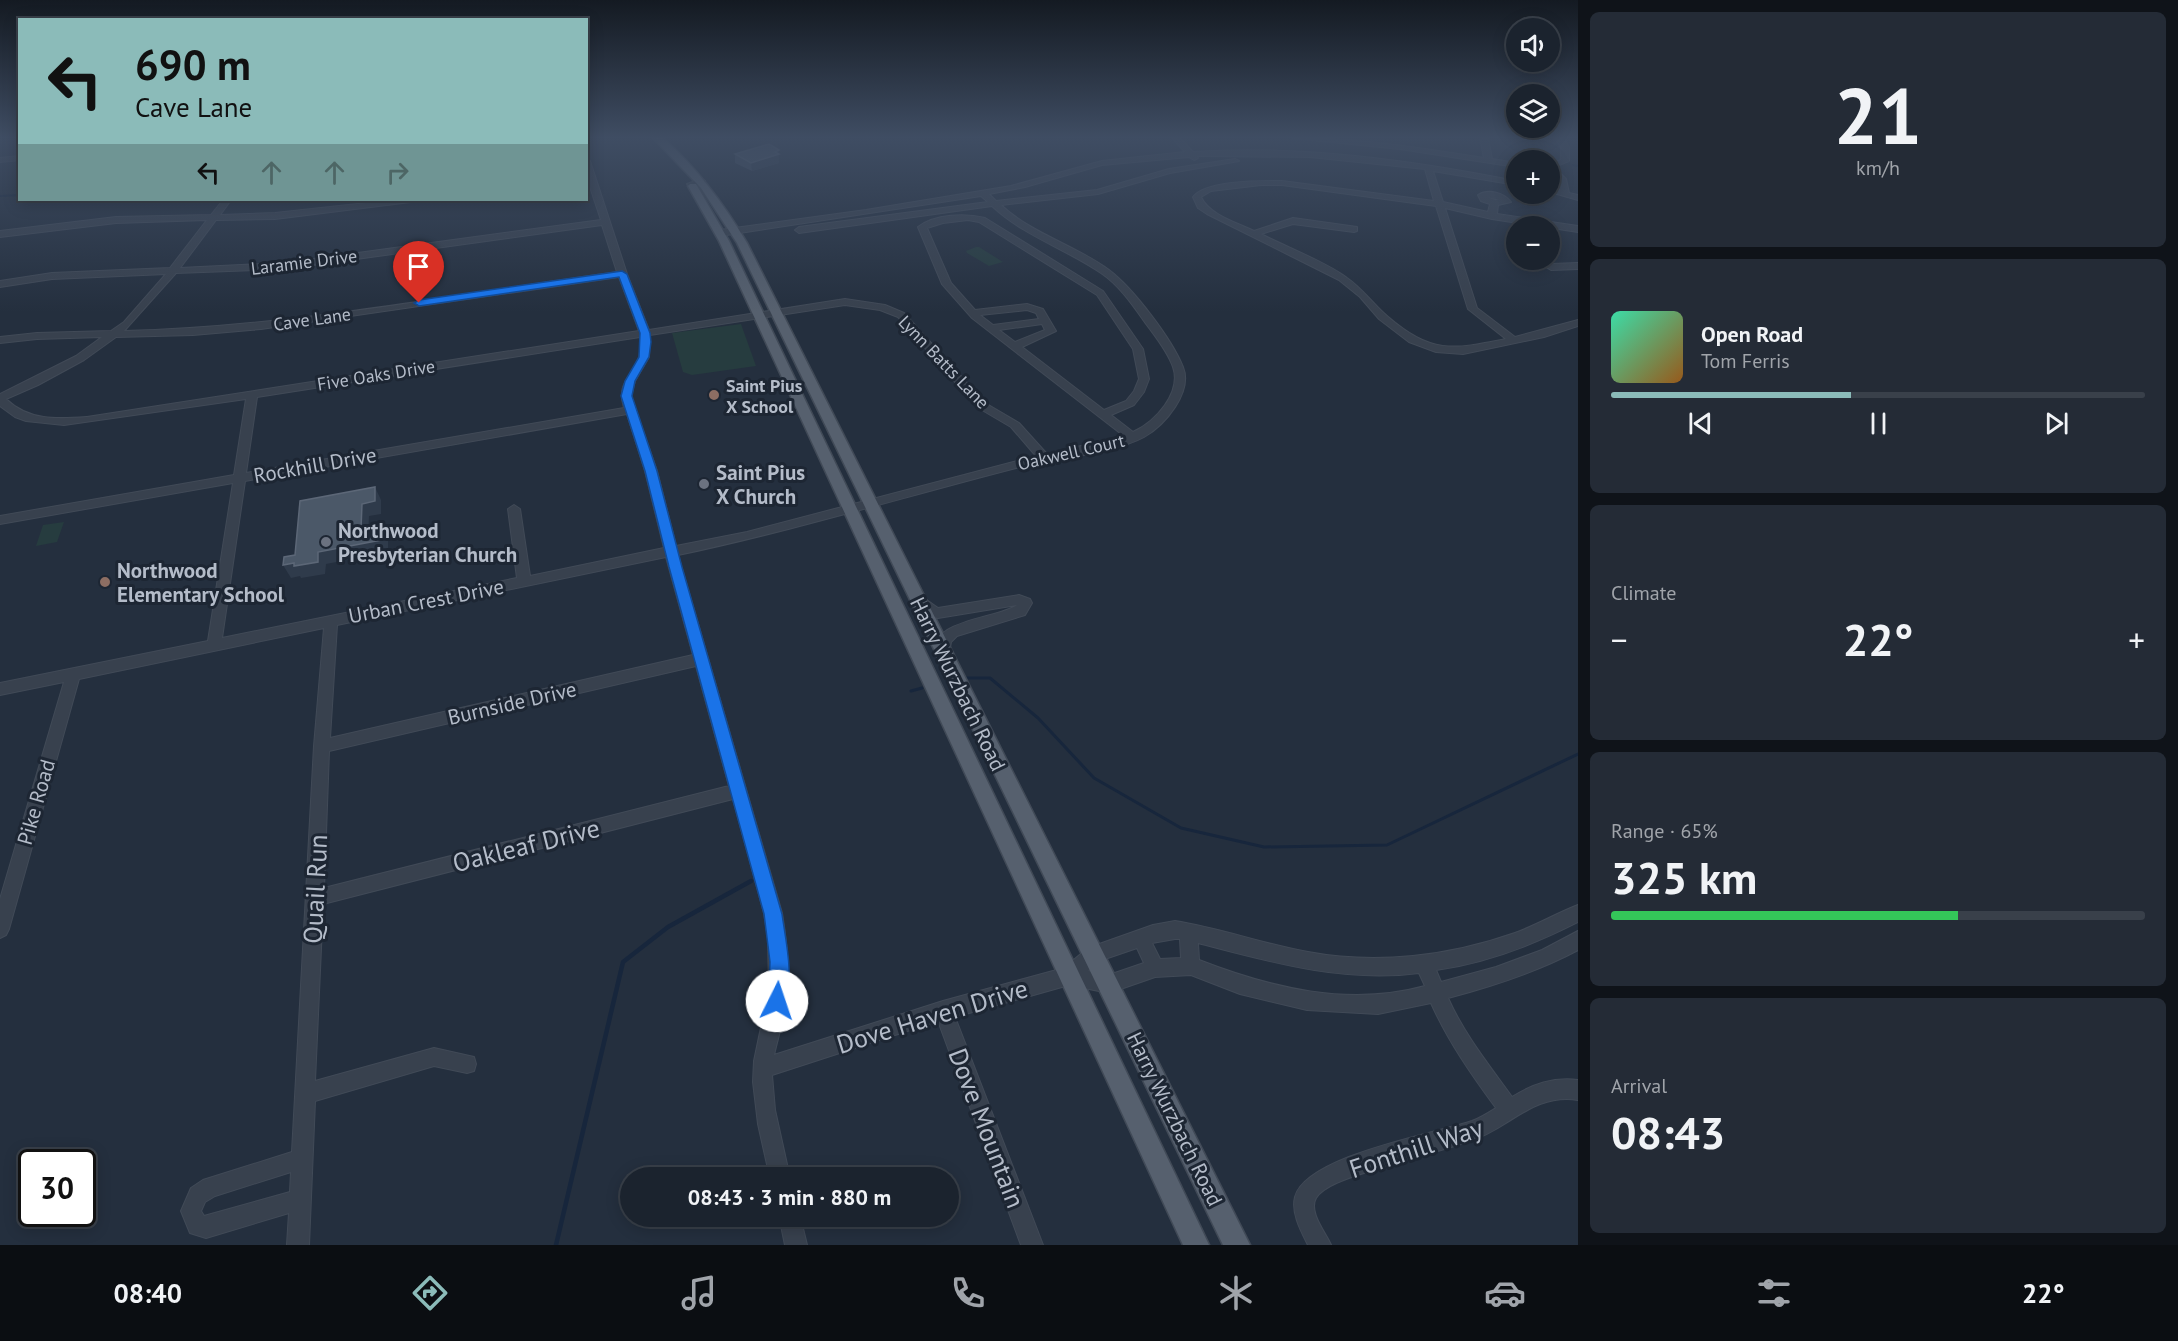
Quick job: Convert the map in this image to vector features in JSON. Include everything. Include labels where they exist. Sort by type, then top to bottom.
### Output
[{"type":"main road","name":"Harry Wurzbach Road","points":[[704,196],[757,314],[1196,1245]]},
{"type":"main road","name":"Harry Wurzbach Road","points":[[707,196],[737,235],[1237,1245]]},
{"type":"street","points":[[597,196],[622,274],[645,333],[644,357],[627,388],[627,396],[651,471],[671,551],[773,914],[777,937],[779,988],[763,1068],[763,1106],[777,1167]]},
{"type":"street","points":[[737,235],[960,196]]},
{"type":"street","name":"Oakwell Court","points":[[850,509],[1132,437],[1154,424],[1171,407],[1177,395],[1179,369],[1165,343],[1130,295],[1104,270],[1012,220],[987,196]]},
{"type":"street","points":[[722,237],[1059,196]]},
{"type":"street","points":[[1198,196],[1201,206],[1350,284],[1382,316],[1413,340],[1424,345],[1453,351],[1552,332],[1578,323]]},
{"type":"street","points":[[1401,196],[1492,216],[1578,229]]},
{"type":"street","points":[[1437,196],[1473,309],[1513,340]]},
{"type":"street","points":[[0,399],[59,370],[114,334],[143,308],[226,201]]},
{"type":"street","points":[[0,234],[81,223],[276,216],[403,201]]},
{"type":"street","points":[[1492,216],[1494,203]]},
{"type":"street","points":[[1104,270],[1063,282],[1054,271],[1053,264],[982,220],[971,218],[929,223],[922,227],[947,284],[973,313],[1132,437]]},
{"type":"street","points":[[1254,234],[1293,221],[1354,230]]},
{"type":"street","name":"Laramie Drive","points":[[0,284],[52,276],[221,271],[284,266],[606,222]]},
{"type":"street","points":[[1560,267],[1578,266]]},
{"type":"street","name":"Cave Lane","points":[[0,340],[193,332],[261,326],[622,274]]},
{"type":"street","points":[[1078,279],[1100,293],[1138,349],[1144,379],[1139,392],[1130,404],[1103,415]]},
{"type":"street","name":"Lynn Batts Lane","points":[[757,314],[844,302],[873,305],[895,312],[913,326],[981,405],[1015,425],[1044,458]]},
{"type":"street","points":[[973,313],[1027,308],[1040,311],[1051,331],[1015,346]]},
{"type":"street","name":"Five Oaks Drive","points":[[0,399],[8,409],[20,416],[55,422],[87,420],[757,314]]},
{"type":"street","points":[[991,328],[1046,321]]},
{"type":"street","points":[[214,645],[252,394]]},
{"type":"street","name":"Rockhill Drive","points":[[0,520],[631,410]]},
{"type":"street","points":[[514,509],[524,581]]},
{"type":"street","name":"Urban Crest Drive","points":[[0,688],[747,536],[850,509]]},
{"type":"street","points":[[916,598],[930,610],[938,613],[1019,600],[1025,603],[1020,611],[952,632],[944,640],[944,655]]},
{"type":"street","points":[[978,607],[986,621]]},
{"type":"street","name":"Quail Run","points":[[298,1245],[322,746],[331,620]]},
{"type":"street","name":"Burnside Drive","points":[[322,746],[702,659]]},
{"type":"street","name":"Pike Road","points":[[0,929],[73,674]]},
{"type":"street","name":"Oakleaf Drive","points":[[315,898],[738,791]]},
{"type":"street","points":[[1094,954],[1141,938],[1175,930],[1312,962],[1381,968],[1424,964],[1505,946],[1578,913]]},
{"type":"street","points":[[1188,932],[1191,966]]},
{"type":"street","points":[[1141,938],[1155,968]]},
{"type":"street","points":[[1069,976],[1109,984],[1155,968],[1191,966],[1240,985],[1307,1001],[1378,1005],[1496,976],[1547,957],[1578,940]]},
{"type":"street","name":"Dove Haven Drive","points":[[763,1068],[943,1010],[1069,976],[1094,954]]},
{"type":"street","points":[[1424,964],[1449,1022],[1468,1053],[1510,1111]]},
{"type":"street","name":"Dove Mountain","points":[[943,1010],[1032,1245]]},
{"type":"street","points":[[306,1094],[434,1057],[467,1064]]},
{"type":"street","name":"Fonthill Way","points":[[1320,1245],[1304,1209],[1309,1189],[1319,1181],[1389,1154],[1473,1131],[1498,1120],[1533,1095],[1569,1087],[1578,1090]]},
{"type":"street","points":[[301,1198],[206,1227],[197,1226],[190,1211],[198,1196],[210,1187],[303,1159]]},
{"type":"street","points":[[792,1227],[796,1245]]},
{"type":"green space","points":[[976,247],[1003,262],[989,266],[967,253],[966,251]]},
{"type":"green space","points":[[741,324],[756,366],[692,375],[683,372],[672,333]]},
{"type":"green space","points":[[64,522],[57,542],[36,546],[43,525]]},
{"type":"building","points":[[375,487],[375,501],[362,504],[361,529],[382,525],[381,540],[318,552],[318,562],[294,566],[294,563],[283,565],[284,557],[295,555],[300,501]]},
{"type":"waterway","points":[[964,678],[990,678],[1038,718],[1094,778],[1181,828],[1264,847],[1387,845],[1578,754]]},
{"type":"waterway","points":[[911,691],[922,688]]},
{"type":"waterway","points":[[556,1245],[623,962],[668,927],[751,881]]},
{"type":"place","name":"Saint Pius X School","points":[[714,395]]},
{"type":"place","name":"Saint Pius X Church","points":[[704,484]]},
{"type":"place","name":"Northwood Presbyterian Church","points":[[326,542]]},
{"type":"place","name":"Northwood Elementary School","points":[[105,582]]},
{"type":"route","points":[[419,303],[622,274],[645,333],[646,342],[644,357],[630,381],[627,396],[651,471],[675,567],[773,914],[779,962],[777,1001]]}]
